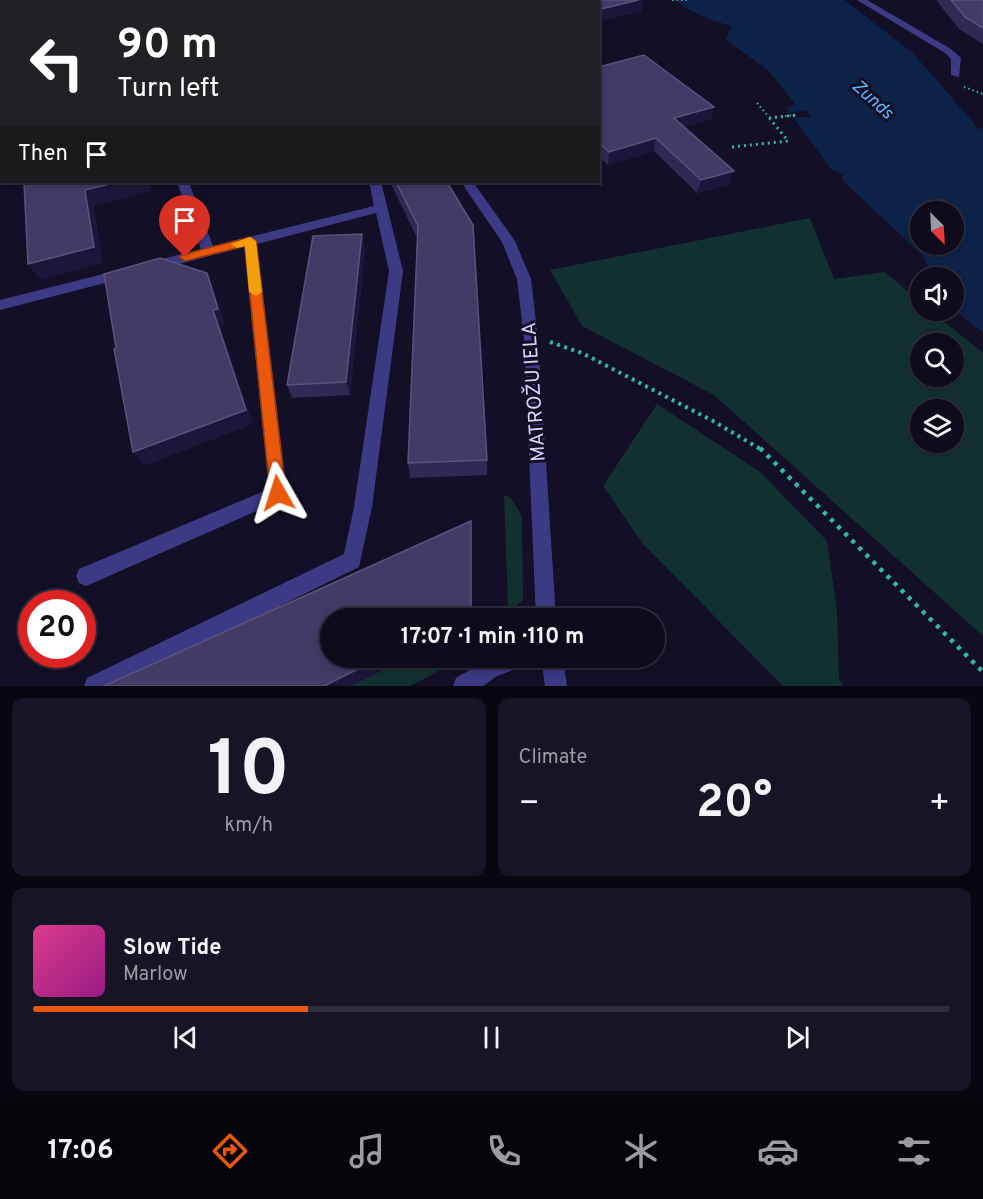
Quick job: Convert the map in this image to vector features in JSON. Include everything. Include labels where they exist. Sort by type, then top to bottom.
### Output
[{"type":"street","points":[[861,0],[948,51],[956,58],[956,75]]},
{"type":"street","points":[[183,183],[208,252]]},
{"type":"street","points":[[95,686],[352,560],[363,507],[396,271],[375,183]]},
{"type":"street","name":"MATROŽU IELA","points":[[468,183],[508,241],[524,279],[531,338],[545,608]]},
{"type":"street","points":[[0,305],[381,208]]},
{"type":"street","points":[[86,576],[278,493],[250,241]]},
{"type":"street","points":[[464,686],[491,668]]},
{"type":"street","points":[[554,668],[556,686]]},
{"type":"path","points":[[672,0],[687,0]]},
{"type":"path","points":[[732,147],[788,141],[757,103]]},
{"type":"path","points":[[769,118],[796,115]]},
{"type":"path","points":[[531,338],[582,353],[713,421],[761,449],[983,672]]},
{"type":"green space","points":[[810,218],[834,279],[885,272],[910,293],[910,321],[943,321],[958,333],[910,333],[910,387],[964,387],[964,338],[983,353],[983,636],[714,395],[582,326],[550,270]]},
{"type":"green space","points":[[657,404],[760,472],[827,541],[837,611],[839,680],[843,686],[783,686],[643,544],[603,486]]},
{"type":"green space","points":[[504,495],[511,498],[522,516],[523,600],[514,608],[504,608],[508,606]]},
{"type":"green space","points":[[386,668],[445,668],[410,686],[350,686]]},
{"type":"water","name":"Zunds","points":[[676,0],[844,0],[913,53],[978,128],[983,129],[983,333],[964,318],[964,267],[928,267],[922,255],[964,255],[964,201],[910,201],[910,244],[843,181],[843,175],[830,168],[793,117],[812,117],[806,110],[790,113],[787,109],[795,104],[768,70],[726,40],[731,26],[687,8]]},
{"type":"building","points":[[600,0],[639,0],[601,9]]},
{"type":"building","points":[[951,0],[983,0],[983,28],[965,17]]},
{"type":"building","points":[[644,55],[714,107],[674,118],[734,171],[701,180],[656,138],[609,152],[600,144],[600,66]]},
{"type":"building","points":[[24,183],[114,183],[85,190],[94,247],[28,264]]},
{"type":"building","points":[[396,183],[448,183],[473,225],[487,460],[408,463],[418,226]]},
{"type":"building","points":[[362,234],[346,382],[287,385],[313,236]]},
{"type":"building","points":[[160,258],[207,273],[218,309],[213,310],[246,410],[133,452],[114,349],[116,348],[104,274]]},
{"type":"building","points":[[471,521],[471,608],[320,608],[320,668],[360,668],[324,686],[104,686]]},
{"type":"slow traffic","points":[[237,244],[250,241],[256,292]]},
{"type":"route","points":[[185,257],[250,241],[278,493]]}]
